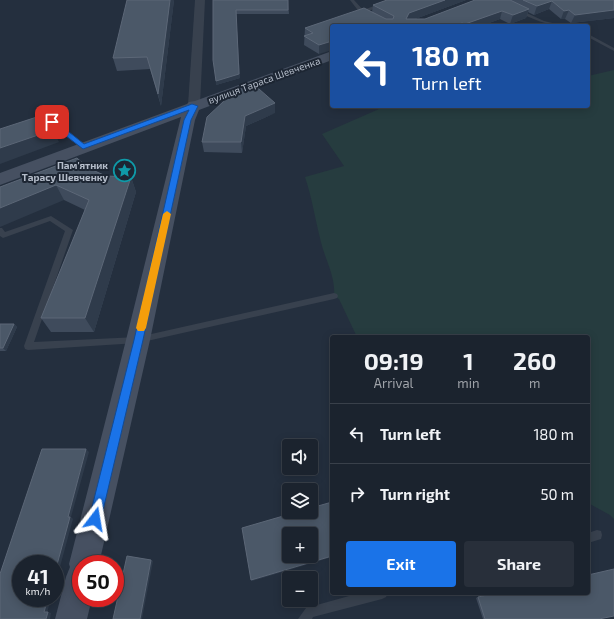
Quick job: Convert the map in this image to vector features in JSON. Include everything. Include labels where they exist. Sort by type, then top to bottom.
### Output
[{"type":"main road","name":"вулиця Тараса Шевченка","points":[[0,179],[330,56]]},
{"type":"main road","points":[[86,555],[138,340],[188,120],[194,106]]},
{"type":"main road","points":[[71,619],[74,607]]},
{"type":"street","points":[[194,106],[200,0]]},
{"type":"lane","points":[[352,0],[362,12],[368,15]]},
{"type":"lane","points":[[362,12],[395,0]]},
{"type":"lane","points":[[515,9],[543,22],[553,24]]},
{"type":"lane","points":[[590,36],[614,50]]},
{"type":"lane","points":[[29,127],[43,122],[52,122],[83,147]]},
{"type":"lane","points":[[1,234],[51,218],[69,230],[28,346],[138,340],[334,296]]},
{"type":"lane","points":[[304,619],[310,612],[374,595]]},
{"type":"green space","points":[[614,70],[614,519],[610,515],[590,504],[590,335],[356,335],[339,299],[334,296],[332,274],[322,245],[312,200],[305,177],[344,166],[322,134],[381,108],[590,108],[590,76]]},
{"type":"building","points":[[127,0],[170,0],[158,94],[147,57],[113,58]]},
{"type":"building","points":[[213,0],[288,0],[288,10],[236,10],[239,74],[216,81],[213,60]]},
{"type":"building","points":[[387,0],[445,0],[409,13],[406,19],[425,19],[475,0],[510,0],[529,9],[513,15],[502,11],[465,24],[330,24],[330,42],[319,45],[304,36],[313,33],[305,28],[364,8],[386,19],[393,19],[394,16],[373,5]]},
{"type":"building","points":[[523,0],[614,0],[614,10],[575,15],[569,10],[564,11],[552,1],[537,6]]},
{"type":"building","points":[[251,82],[275,103],[245,116],[241,142],[202,142],[207,117],[241,85]]},
{"type":"building","points":[[43,115],[53,130],[0,148],[0,129]]},
{"type":"building","points":[[77,158],[88,168],[106,176],[131,177],[85,318],[41,318],[89,200],[56,185],[0,208],[0,187]]},
{"type":"building","points":[[0,324],[14,324],[3,348],[0,348]]},
{"type":"building","points":[[42,449],[86,449],[60,555],[12,555],[12,607],[45,607],[44,612],[48,612],[46,619],[0,619],[0,574]]},
{"type":"building","points":[[330,503],[330,557],[318,560],[318,527],[282,527],[282,563],[308,563],[251,580],[242,528],[282,516],[282,519],[318,519],[318,506]]},
{"type":"building","points":[[127,556],[151,560],[140,619],[113,619],[116,607],[124,607],[124,570]]},
{"type":"building","points":[[614,569],[614,616],[599,619],[485,619],[478,597],[488,595],[590,595],[590,575]]},
{"type":"slow traffic","points":[[141,328],[167,214]]},
{"type":"place","name":"Пам'ятник Тарасу Шевченку","points":[[124,171]]},
{"type":"route","points":[[52,122],[83,147],[194,106],[188,120],[138,340],[95,519]]}]
